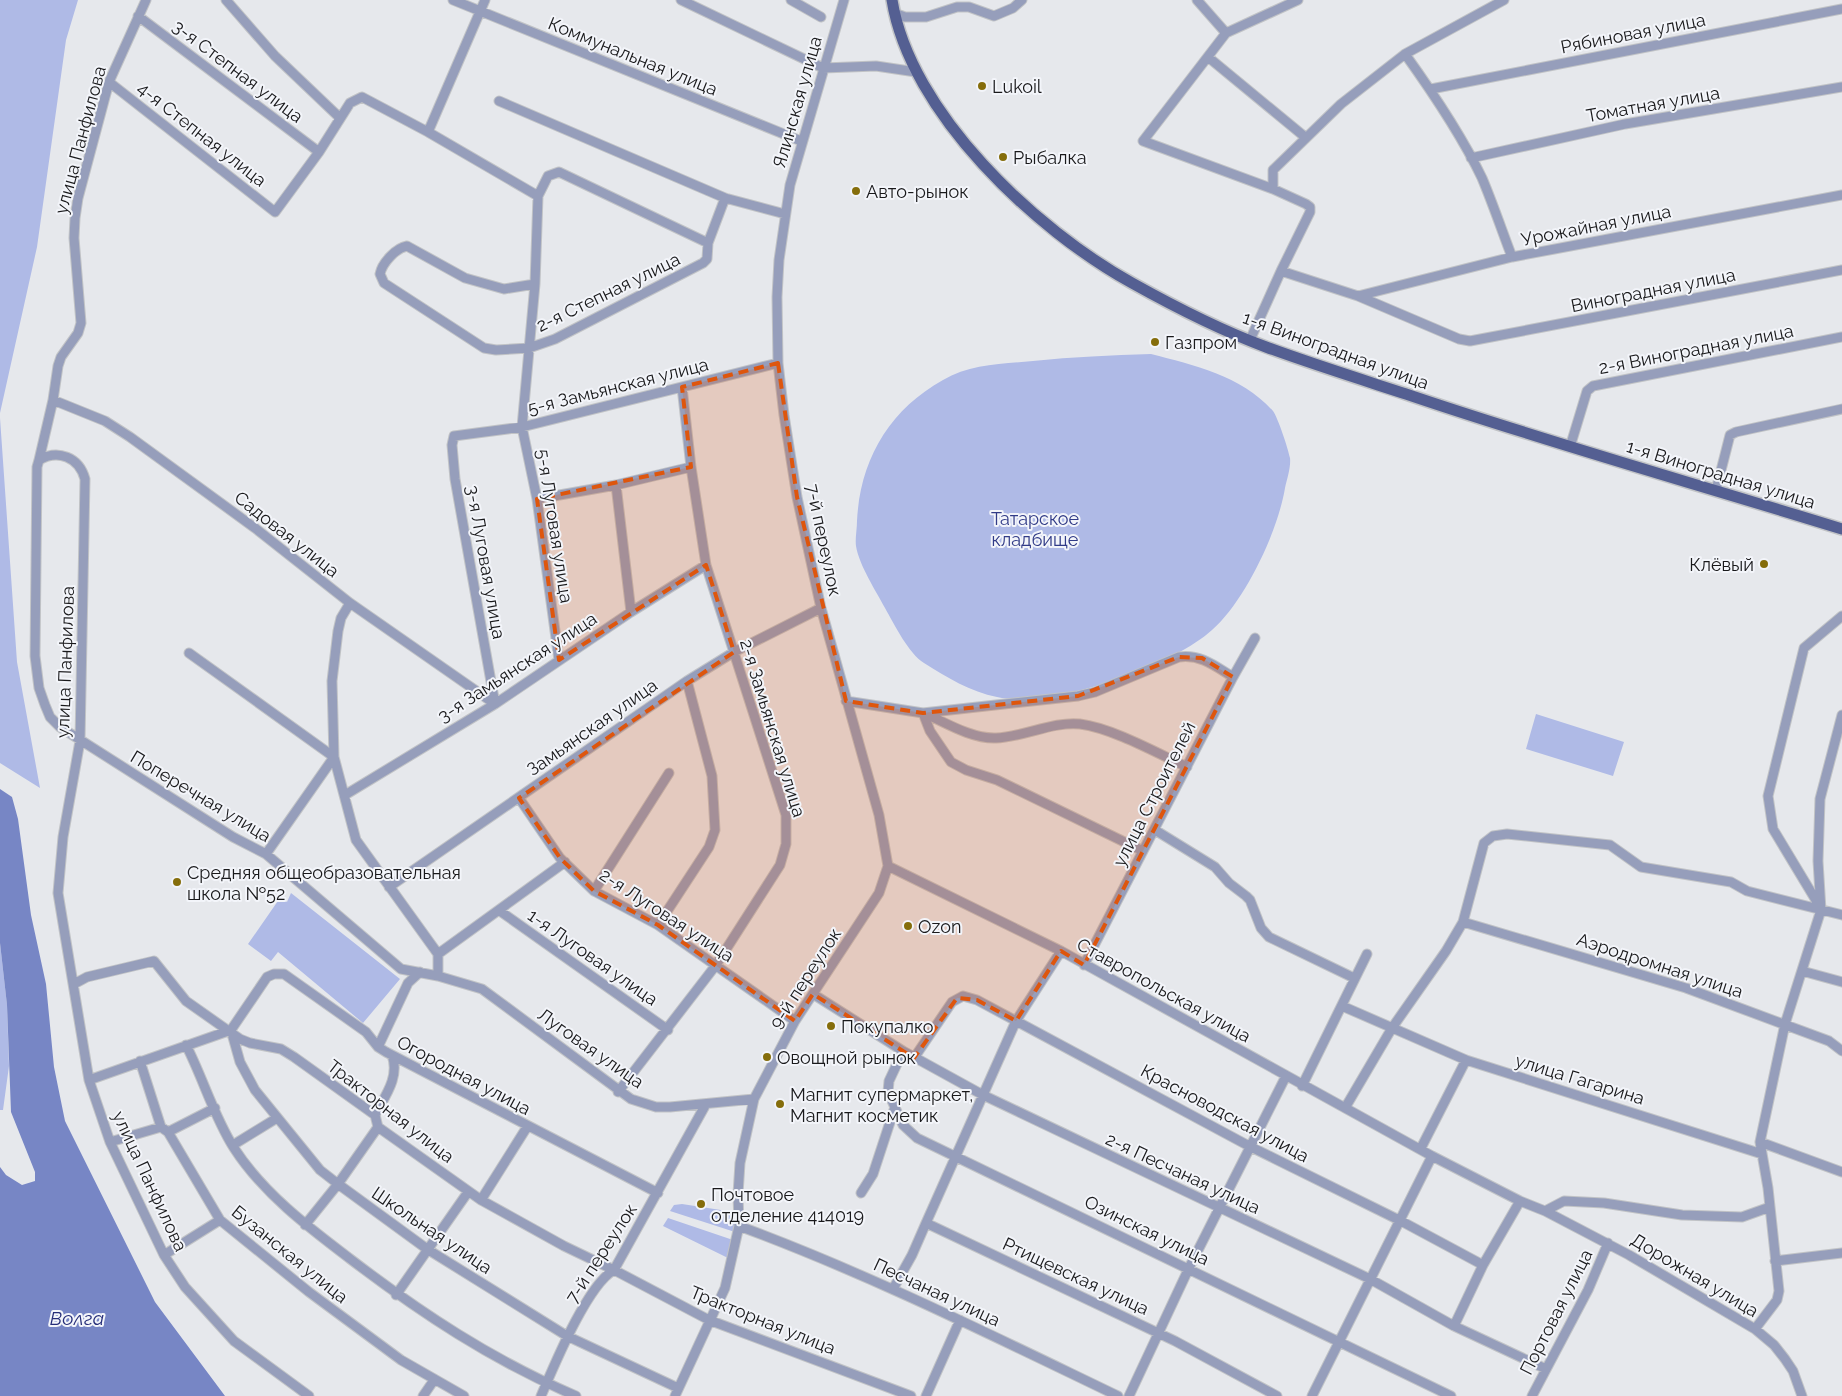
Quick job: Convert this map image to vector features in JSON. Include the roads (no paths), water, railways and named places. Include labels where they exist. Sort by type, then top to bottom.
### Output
[{"type":"main road","name":"1-я Виноградная улица","points":[[892,0],[899,32],[916,72],[929,96],[956,132],[1007,189],[1037,217],[1129,281],[1174,305],[1250,340],[1515,431],[1842,529]]},
{"type":"street","name":"улица Панфилова","points":[[39,460],[53,400],[58,366],[61,357],[78,333],[81,323],[74,218],[109,82],[146,0]]},
{"type":"street","points":[[226,0],[276,56],[339,117]]},
{"type":"street","name":"Коммунальная улица","points":[[453,0],[801,140]]},
{"type":"street","points":[[428,132],[485,0]]},
{"type":"street","points":[[681,0],[823,68],[876,66],[916,72]]},
{"type":"street","points":[[791,0],[820,17]]},
{"type":"street","name":"Ялинская улица","points":[[784,214],[801,140],[844,0]]},
{"type":"street","points":[[894,13],[905,17],[926,18],[957,7],[969,7],[994,16],[1013,8],[1022,0]]},
{"type":"street","points":[[1197,0],[1226,33]]},
{"type":"street","points":[[1250,340],[1281,271],[1309,217],[1310,207],[1273,188],[1143,141],[1226,33],[1298,0]]},
{"type":"street","points":[[1273,188],[1273,170],[1341,104],[1405,54],[1504,0]]},
{"type":"street","name":"Рябиновая улица","points":[[1431,90],[1842,9]]},
{"type":"street","name":"3-я Степная улица","points":[[138,16],[319,152]]},
{"type":"street","points":[[1405,54],[1431,90],[1471,158],[1482,179],[1512,257]]},
{"type":"street","points":[[1208,57],[1305,137]]},
{"type":"street","name":"4-я Степная улица","points":[[109,82],[275,212],[319,152]]},
{"type":"street","name":"Томатная улица","points":[[1471,158],[1625,124],[1842,88]]},
{"type":"street","points":[[319,152],[339,117],[350,103],[356,98],[366,98],[538,196]]},
{"type":"street","points":[[498,101],[724,198],[784,214]]},
{"type":"street","name":"2-я Степная улица","points":[[538,196],[548,176],[559,172],[708,243]]},
{"type":"street","name":"Урожайная улица","points":[[1358,296],[1512,257],[1842,195]]},
{"type":"street","name":"5-я Луговая улица","points":[[538,196],[535,284],[522,427],[537,499],[559,660]]},
{"type":"street","name":"2-я Степная улица","points":[[535,284],[504,289],[465,278],[407,246],[399,249],[389,259],[380,274],[384,283],[484,348],[496,350],[529,348],[555,339],[703,263],[724,198]]},
{"type":"street","name":"7-й переулок","points":[[784,214],[777,297],[778,363],[797,497],[822,608],[846,701],[879,815],[888,866]]},
{"type":"street","name":"Виноградная улица","points":[[1358,296],[1459,339],[1470,341],[1842,270]]},
{"type":"street","points":[[1281,271],[1358,296]]},
{"type":"street","name":"2-я Виноградная улица","points":[[1570,447],[1587,391],[1593,386],[1842,337]]},
{"type":"street","name":"5-я Замьянская улица","points":[[465,433],[522,427],[778,363]]},
{"type":"street","name":"2-я Замьянская улица","points":[[618,1092],[668,1030],[716,965],[780,865],[787,831],[786,815],[706,565],[691,468],[682,387]]},
{"type":"street","name":"Садовая улица","points":[[53,400],[105,420],[130,437],[255,528],[350,603],[495,704]]},
{"type":"street","points":[[1716,490],[1730,435],[1736,432],[1842,410]]},
{"type":"street","name":"3-я Луговая улица","points":[[465,433],[454,436],[452,442],[455,479],[495,704]]},
{"type":"street","name":"улица Панфилова","points":[[39,460],[53,454],[67,456],[79,467],[84,479],[80,741],[63,838],[58,893],[89,1080],[110,1142],[164,1254],[185,1287],[234,1341],[309,1396]]},
{"type":"street","name":"Поперечная улица","points":[[39,460],[35,656],[39,688],[50,717],[80,741],[233,838],[266,854],[401,969],[420,972]]},
{"type":"street","points":[[537,499],[616,485],[691,468]]},
{"type":"street","points":[[616,485],[631,612]]},
{"type":"street","name":"3-я Замьянская улица","points":[[345,795],[495,704],[631,612],[706,565]]},
{"type":"street","points":[[350,603],[341,618],[332,681],[334,758],[356,840],[438,954],[438,976]]},
{"type":"street","name":"Замьянская улица","points":[[389,887],[687,681],[734,652],[822,608]]},
{"type":"street","points":[[1821,910],[1773,829],[1768,796],[1804,648],[1842,616]]},
{"type":"street","name":"улица Строителей","points":[[1084,965],[1233,677],[1256,638]]},
{"type":"street","points":[[189,653],[334,758]]},
{"type":"street","points":[[923,713],[1078,696],[1095,692],[1179,657],[1202,658],[1233,677]]},
{"type":"street","points":[[658,925],[709,848],[715,830],[712,776],[687,681]]},
{"type":"street","points":[[846,701],[923,713],[975,735],[995,738],[1079,724],[1096,728],[1145,747],[1187,767]]},
{"type":"street","points":[[923,713],[938,744],[951,762],[957,766],[997,780],[1143,850]]},
{"type":"street","points":[[1755,1329],[1778,1297],[1779,1288],[1770,1207],[1760,1142],[1785,1024],[1821,910],[1818,862],[1820,799],[1842,715]]},
{"type":"street","points":[[266,854],[334,758]]},
{"type":"street","points":[[594,891],[669,773]]},
{"type":"street","name":"2-я Луговая улица","points":[[519,798],[560,858],[594,891],[658,925],[795,1021]]},
{"type":"street","points":[[1155,830],[1215,867],[1229,883],[1246,896],[1261,928],[1269,937],[1354,978]]},
{"type":"street","points":[[1345,1108],[1392,1028],[1446,951],[1463,922],[1482,846],[1488,839],[1499,834],[1610,845],[1640,867],[1731,882],[1747,891],[1842,915]]},
{"type":"street","points":[[438,954],[500,911],[565,862]]},
{"type":"street","name":"Ставропольская улица","points":[[888,866],[1061,951],[1302,1086],[1421,1148]]},
{"type":"street","name":"9-й переулок","points":[[676,1392],[726,1288],[739,1226],[738,1194],[740,1163],[754,1099],[795,1021],[879,894],[888,866]]},
{"type":"street","name":"1-я Луговая улица","points":[[500,911],[668,1030]]},
{"type":"street","name":"Аэродромная улица","points":[[1463,922],[1686,988],[1829,1041],[1842,1051]]},
{"type":"street","points":[[893,1289],[912,1255],[954,1155],[1016,1022],[1061,951]]},
{"type":"street","points":[[1302,1086],[1367,954]]},
{"type":"street","name":"Тракторная улица","points":[[74,984],[86,977],[154,960],[186,1001],[231,1030],[240,1039],[284,1051],[375,1115],[378,1127],[481,1200],[564,1246],[709,1320],[912,1396]]},
{"type":"street","points":[[1802,971],[1842,982]]},
{"type":"street","points":[[378,1047],[408,983],[420,972]]},
{"type":"street","name":"Луговая улица","points":[[420,972],[482,990],[618,1092],[631,1099],[656,1107],[754,1099]]},
{"type":"street","name":"Огородная улица","points":[[231,1030],[267,977],[274,974],[284,974],[366,1032],[378,1047],[392,1056],[658,1194]]},
{"type":"street","name":"2-я Песчаная улица","points":[[813,994],[914,1058],[983,1095],[1219,1209],[1370,1279],[1454,1326],[1546,1369]]},
{"type":"street","name":"Красноводская улица","points":[[914,1058],[952,1002],[964,996],[970,997],[1249,1146],[1401,1221],[1483,1265]]},
{"type":"street","name":"улица Гагарина","points":[[1342,1006],[1466,1060],[1762,1154]]},
{"type":"street","points":[[89,1080],[231,1030]]},
{"type":"street","name":"Школьная улица","points":[[231,1030],[248,1080],[320,1170],[427,1249],[567,1336],[676,1392]]},
{"type":"street","points":[[186,1045],[232,1145],[254,1175],[305,1224],[396,1295],[473,1345],[576,1396]]},
{"type":"street","name":"Озинская улица","points":[[903,1051],[889,1081],[888,1092],[908,1131],[917,1138],[1451,1396]]},
{"type":"street","points":[[375,1115],[391,1086],[396,1071],[392,1056]]},
{"type":"street","points":[[1421,1148],[1466,1060]]},
{"type":"street","name":"Бузанская улица","points":[[140,1061],[164,1129],[220,1220],[309,1292],[401,1360],[464,1396]]},
{"type":"street","points":[[1129,1396],[1189,1268],[1286,1076]]},
{"type":"street","name":"7-й переулок","points":[[541,1396],[567,1336],[602,1278],[614,1270],[658,1194],[706,1104]]},
{"type":"street","points":[[861,1193],[873,1174],[895,1107]]},
{"type":"street","points":[[110,1142],[164,1129],[215,1108]]},
{"type":"street","points":[[232,1145],[277,1118]]},
{"type":"street","points":[[305,1224],[338,1184],[378,1127]]},
{"type":"street","points":[[481,1200],[527,1127]]},
{"type":"street","points":[[1760,1142],[1842,1172]]},
{"type":"street","name":"Дорожная улица","points":[[1421,1148],[1432,1156],[1520,1201],[1545,1211],[1608,1243],[1755,1329],[1774,1345],[1785,1359],[1802,1396]]},
{"type":"street","points":[[1312,1396],[1432,1156]]},
{"type":"street","points":[[396,1295],[468,1192]]},
{"type":"street","points":[[1454,1326],[1483,1265],[1520,1201]]},
{"type":"street","name":"Дорожная улица","points":[[1545,1211],[1564,1201],[1604,1203],[1682,1216],[1742,1217],[1770,1207]]},
{"type":"street","points":[[164,1254],[220,1220]]},
{"type":"street","name":"Ртищевская улица","points":[[926,1223],[1158,1334],[1278,1396]]},
{"type":"street","name":"Песчаная улица","points":[[739,1226],[790,1245],[893,1289],[1118,1396]]},
{"type":"street","name":"Портовая улица","points":[[1532,1396],[1588,1290],[1608,1243]]},
{"type":"street","points":[[1775,1261],[1842,1252]]},
{"type":"street","points":[[926,1396],[960,1320]]},
{"type":"street","points":[[423,1396],[434,1380]]},
{"type":"water","name":"Волга","points":[[0,789],[12,797],[18,819],[31,915],[46,984],[54,1067],[65,1121],[155,1302],[225,1396],[0,1396],[0,1167],[6,1175],[22,1185],[35,1181],[35,1172],[11,1112],[7,1005],[0,943]]},
{"type":"place","name":"Lukoil","points":[[982,86]]},
{"type":"place","name":"Рыбалка","points":[[1003,157]]},
{"type":"place","name":"Авто-рынок","points":[[856,191]]},
{"type":"place","name":"Газпром","points":[[1155,342]]},
{"type":"place","name":"Клёвый","points":[[1764,564]]},
{"type":"place","name":"Средняя общеобразовательная школа №52","points":[[177,882]]},
{"type":"place","name":"Ozon","points":[[908,926]]},
{"type":"place","name":"Покупалко","points":[[831,1026]]},
{"type":"place","name":"Овощной рынок","points":[[767,1057]]},
{"type":"place","name":"Магнит супермаркет, Магнит косметик","points":[[780,1104]]},
{"type":"place","name":"Почтовое отделение 414019","points":[[701,1204]]},
{"type":"park label","name":"Татарское кладбище","points":[[1035,528]]}]
